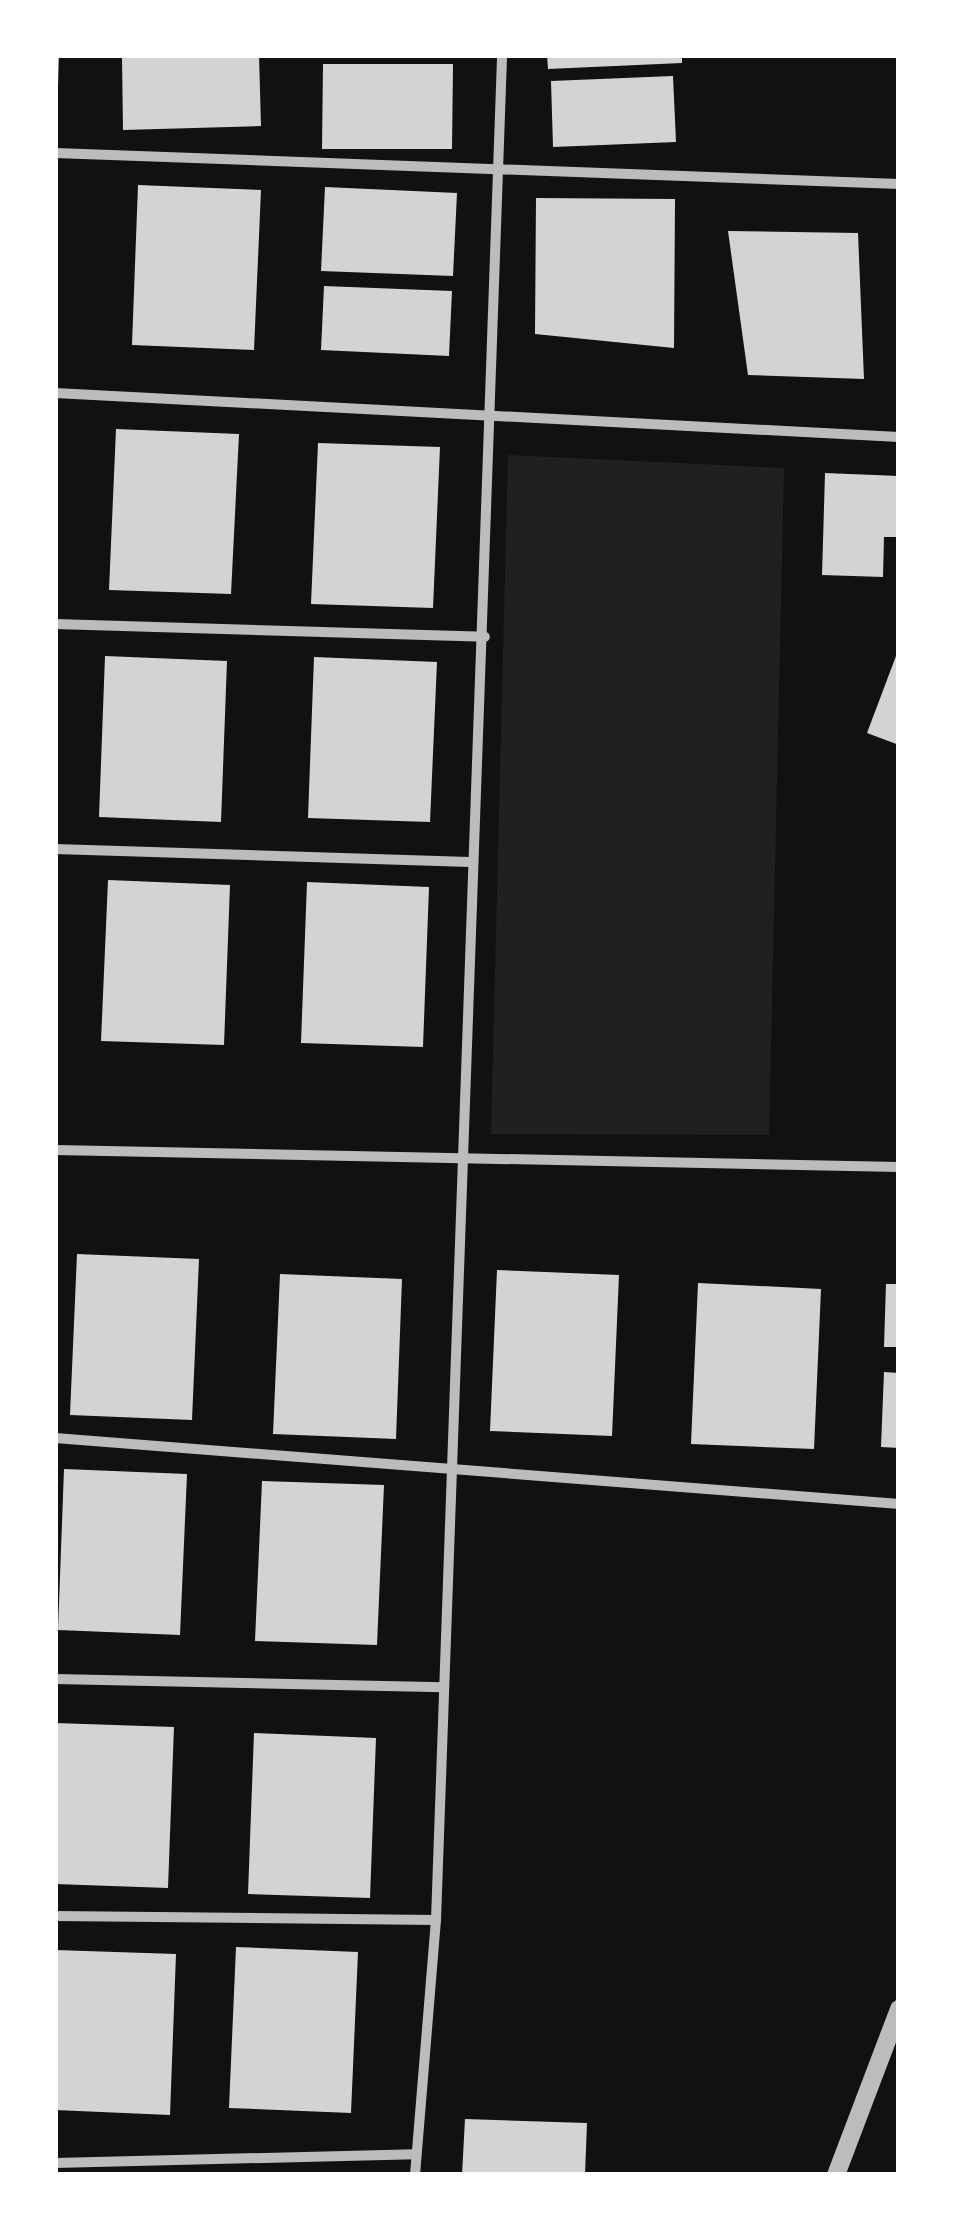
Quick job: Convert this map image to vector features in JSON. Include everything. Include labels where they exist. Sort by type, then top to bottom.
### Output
[{"type":"street","points":[[415,2175],[436,1920],[446,1467],[466,1159],[470,862],[485,637],[502,55]]},
{"type":"street","points":[[55,152],[497,174],[899,184]]},
{"type":"street","points":[[55,394],[490,420],[899,438]]},
{"type":"street","points":[[55,624],[485,637]]},
{"type":"street","points":[[55,849],[470,862]]},
{"type":"street","points":[[55,1150],[899,1167]]},
{"type":"street","points":[[55,1438],[899,1504]]},
{"type":"street","points":[[55,1679],[444,1687]]},
{"type":"street","points":[[55,1916],[436,1920]]},
{"type":"street","points":[[836,2175],[899,2009]]},
{"type":"street","points":[[55,2163],[415,2154]]},
{"type":"shaded area","points":[[508,455],[784,468],[769,1135],[491,1134]]},
{"type":"building","points":[[55,55],[59,55],[58,85],[55,85]]},
{"type":"building","points":[[259,55],[261,126],[123,130],[122,58]]},
{"type":"building","points":[[547,55],[682,55],[682,63],[548,69]]},
{"type":"building","points":[[323,64],[453,64],[452,149],[322,149]]},
{"type":"building","points":[[673,76],[676,142],[553,147],[551,81]]},
{"type":"building","points":[[138,185],[261,190],[254,350],[132,345]]},
{"type":"building","points":[[325,187],[457,193],[453,276],[321,271]]},
{"type":"building","points":[[536,198],[675,199],[674,348],[535,334]]},
{"type":"building","points":[[728,231],[858,233],[864,379],[748,375]]},
{"type":"building","points":[[324,286],[452,291],[449,356],[321,350]]},
{"type":"building","points":[[116,429],[239,434],[231,594],[109,590]]},
{"type":"building","points":[[318,443],[440,447],[433,608],[311,604]]},
{"type":"building","points":[[825,473],[899,476],[899,537],[884,537],[883,577],[822,575]]},
{"type":"building","points":[[899,648],[899,745],[867,733]]},
{"type":"building","points":[[105,656],[227,661],[221,822],[99,817]]},
{"type":"building","points":[[314,657],[437,662],[430,822],[308,818]]},
{"type":"building","points":[[108,880],[230,885],[224,1045],[101,1041]]},
{"type":"building","points":[[307,882],[429,887],[423,1047],[301,1043]]},
{"type":"building","points":[[77,1254],[199,1259],[192,1420],[70,1415]]},
{"type":"building","points":[[497,1270],[619,1275],[612,1436],[490,1431]]},
{"type":"building","points":[[280,1274],[402,1279],[396,1439],[273,1434]]},
{"type":"building","points":[[698,1283],[821,1289],[814,1449],[691,1444]]},
{"type":"building","points":[[886,1284],[899,1284],[899,1347],[884,1347]]},
{"type":"building","points":[[884,1372],[899,1373],[899,1448],[881,1447]]},
{"type":"building","points":[[64,1469],[187,1474],[180,1635],[58,1630]]},
{"type":"building","points":[[262,1481],[384,1485],[377,1645],[255,1641]]},
{"type":"building","points":[[55,1723],[174,1727],[168,1888],[55,1884]]},
{"type":"building","points":[[254,1733],[376,1738],[370,1898],[248,1894]]},
{"type":"building","points":[[236,1947],[358,1952],[351,2113],[229,2108]]},
{"type":"building","points":[[55,1950],[176,1954],[170,2115],[55,2110]]},
{"type":"building","points":[[465,2119],[587,2123],[585,2175],[462,2175]]}]
